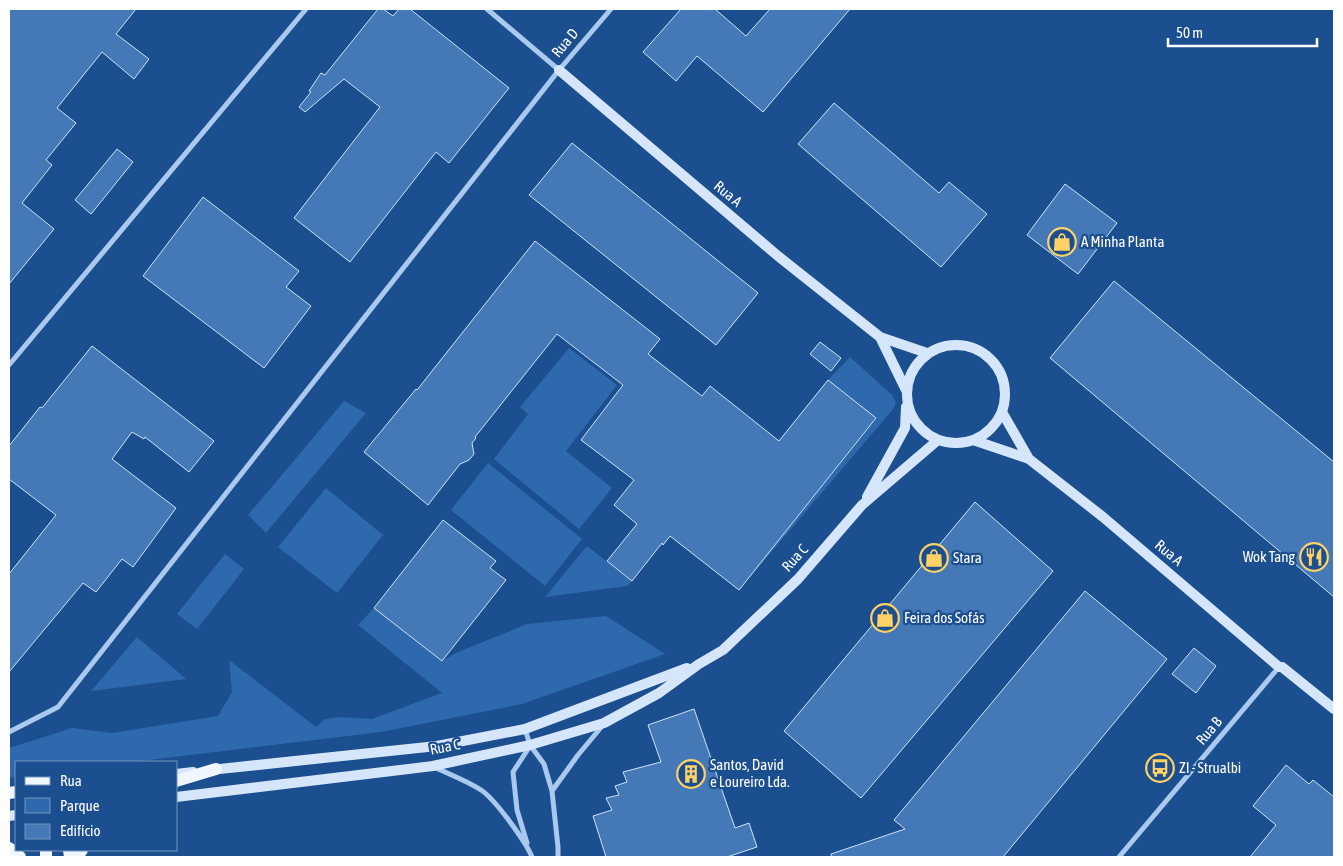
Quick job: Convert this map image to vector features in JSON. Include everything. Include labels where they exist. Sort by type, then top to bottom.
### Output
[{"type":"main road","points":[[178,780],[216,769]]},
{"type":"main road","points":[[9,848],[20,857]]},
{"type":"street","points":[[9,365],[306,9]]},
{"type":"street","points":[[487,9],[559,70]]},
{"type":"street","name":"Rua D","points":[[9,732],[58,707],[559,70],[611,9]]},
{"type":"street","name":"Rua A","points":[[559,70],[778,256],[880,338],[927,353]]},
{"type":"street","name":"Rua A","points":[[880,338],[906,390]]},
{"type":"street","points":[[957,344],[973,347],[988,355],[998,368],[1004,383],[1005,398],[1002,412],[995,424],[985,434],[961,443],[949,443],[926,434],[917,425],[910,414],[906,401],[906,390],[909,375],[927,353],[942,346],[957,344]]},
{"type":"street","name":"Rua C","points":[[862,505],[905,428],[906,401]]},
{"type":"street","points":[[1002,412],[1029,459]]},
{"type":"street","name":"Rua C","points":[[178,797],[433,766],[530,745],[604,724],[659,693],[699,664],[723,650],[798,580],[862,505],[938,440]]},
{"type":"street","name":"Rua A","points":[[973,440],[1029,459],[1104,517],[1280,667],[1334,709]]},
{"type":"street","name":"Rua C","points":[[178,774],[437,746],[525,729],[699,664]]},
{"type":"street","name":"Rua B","points":[[1119,857],[1280,667]]},
{"type":"street","points":[[552,791],[578,754],[604,724]]},
{"type":"street","points":[[525,729],[530,745],[544,764],[552,791],[558,857]]},
{"type":"street","points":[[530,745],[513,772],[517,810],[532,857]]},
{"type":"street","points":[[433,766],[482,791],[505,815],[528,847]]},
{"type":"green space","points":[[569,348],[617,385],[566,451],[612,488],[579,529],[494,459],[528,414],[520,407]]},
{"type":"green space","points":[[850,357],[892,395],[896,402],[894,408],[739,590],[876,419],[828,380]]},
{"type":"green space","points":[[344,401],[366,413],[266,533],[248,515]]},
{"type":"green space","points":[[488,463],[582,539],[545,586],[451,510]]},
{"type":"green space","points":[[326,488],[383,535],[337,593],[278,547]]},
{"type":"green space","points":[[587,546],[632,581],[627,586],[545,597]]},
{"type":"green space","points":[[225,554],[244,569],[197,629],[177,614]]},
{"type":"green space","points":[[374,608],[442,661],[458,652],[527,624],[606,616],[665,654],[522,704],[381,732],[141,761],[15,761],[15,777],[9,778],[9,748],[72,728],[112,733],[218,716],[232,692],[229,660],[316,727],[325,719],[339,717],[372,719],[442,693],[358,625]]},
{"type":"green space","points":[[137,637],[186,679],[91,691]]},
{"type":"building","points":[[9,9],[136,9],[116,34],[149,59],[134,79],[102,52],[57,108],[76,123],[46,160],[52,165],[22,203],[54,229],[9,284]]},
{"type":"building","points":[[378,9],[383,9],[393,16],[399,9],[410,9],[509,88],[449,163],[436,152],[350,262],[294,218],[380,107],[344,79],[305,112],[299,107],[311,92],[309,91],[321,73],[325,75]]},
{"type":"building","points":[[681,9],[715,9],[746,36],[770,9],[850,9],[763,112],[697,56],[676,81],[643,52]]},
{"type":"building","points":[[834,103],[939,193],[949,182],[987,214],[941,267],[798,144]]},
{"type":"building","points":[[572,143],[758,293],[716,345],[529,195]]},
{"type":"building","points":[[117,149],[133,162],[91,214],[75,200]]},
{"type":"building","points":[[1065,184],[1117,223],[1078,274],[1027,235]]},
{"type":"building","points":[[203,197],[299,271],[286,287],[311,306],[264,368],[143,276]]},
{"type":"building","points":[[535,241],[660,339],[648,354],[702,396],[710,386],[779,441],[828,380],[876,418],[739,590],[670,536],[663,545],[662,543],[632,581],[607,561],[637,524],[614,505],[634,480],[581,440],[623,385],[557,334],[475,437],[472,443],[474,454],[469,460],[460,464],[428,505],[364,452],[417,390]]},
{"type":"building","points":[[1114,281],[1334,462],[1334,597],[1050,358]]},
{"type":"building","points":[[820,342],[841,358],[831,371],[810,354]]},
{"type":"building","points":[[92,346],[214,441],[189,472],[145,437],[144,439],[132,432],[112,459],[176,508],[133,567],[122,559],[96,592],[83,583],[9,672],[9,574],[56,515],[9,479],[9,446]]},
{"type":"building","points":[[975,502],[1053,571],[861,798],[784,731]]},
{"type":"building","points":[[443,520],[496,561],[490,568],[506,580],[442,661],[374,608]]},
{"type":"building","points":[[1085,591],[1167,659],[1003,857],[831,857],[831,854],[905,829],[894,820]]},
{"type":"building","points":[[1194,648],[1216,666],[1196,693],[1172,674]]},
{"type":"building","points":[[694,709],[735,828],[749,823],[757,847],[727,857],[606,857],[593,816],[612,810],[606,798],[619,795],[615,786],[627,782],[623,772],[661,762],[648,725]]},
{"type":"building","points":[[1286,765],[1309,784],[1313,780],[1334,797],[1334,857],[1250,857],[1276,825],[1253,806]]},
{"type":"place","name":"A Minha Planta","points":[[1062,242]]},
{"type":"place","name":"Wok Tang","points":[[1314,557]]},
{"type":"place","name":"Stara","points":[[934,558]]},
{"type":"place","name":"Feira dos Sofás","points":[[885,618]]},
{"type":"place","name":"ZI - Strualbi","points":[[1160,768]]},
{"type":"place","name":"Santos, David e Loureiro Lda.","points":[[691,774]]}]
